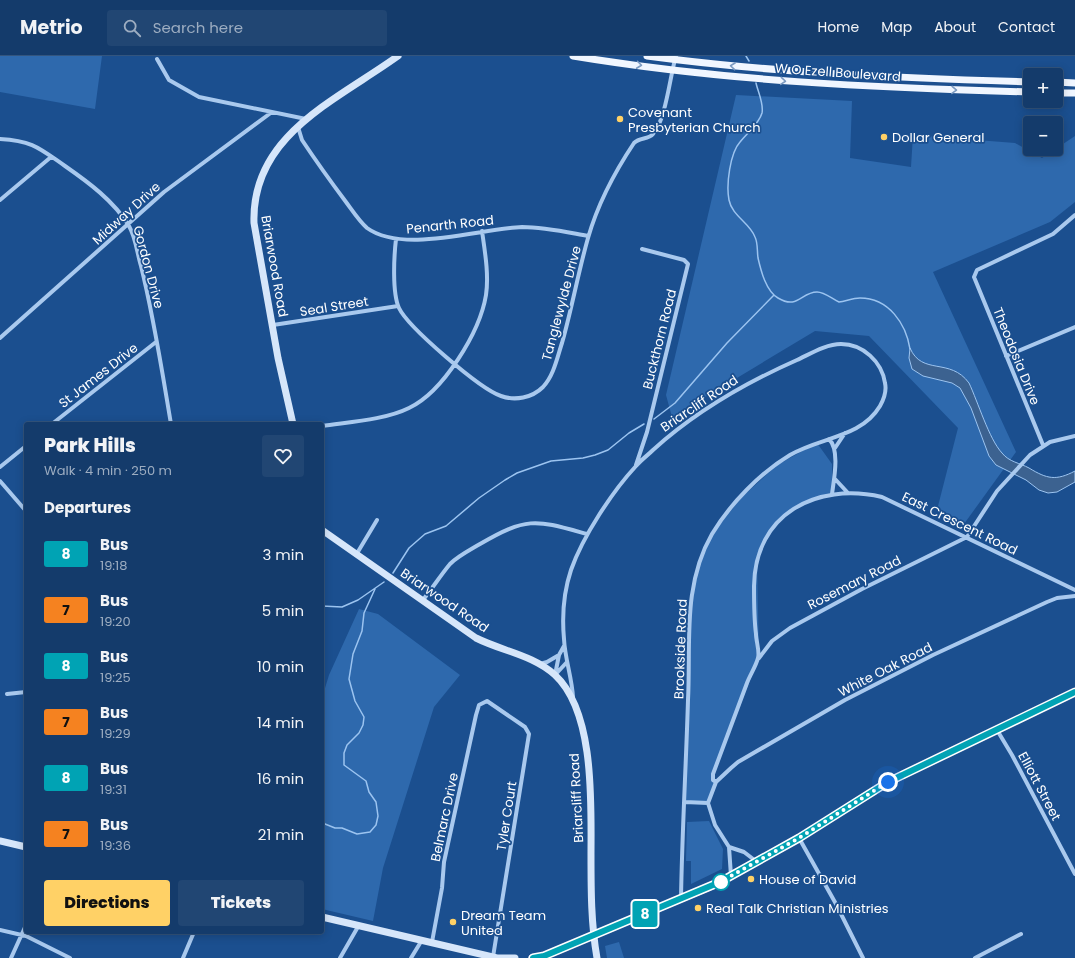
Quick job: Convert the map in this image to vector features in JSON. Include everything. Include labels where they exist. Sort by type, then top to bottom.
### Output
[{"type":"main road","name":"W O Ezell Boulevard","points":[[573,56],[672,70],[798,82],[1023,92]]},
{"type":"main road","name":"W O Ezell Boulevard","points":[[647,56],[796,72],[1023,82]]},
{"type":"main road","points":[[869,86],[870,76]]},
{"type":"main road","points":[[939,79],[939,89]]},
{"type":"main road","points":[[1063,82],[1075,83]]},
{"type":"main road","points":[[1063,93],[1075,93]]},
{"type":"street","name":"Briarwood Road","points":[[293,422],[278,358],[256,237],[255,204],[259,184],[269,160],[286,136],[306,119],[398,56]]},
{"type":"street","name":"Tanglewylde Drive","points":[[396,239],[394,271],[398,306],[414,330],[487,388],[502,396],[523,398],[542,388],[550,378],[555,366],[569,319],[588,236],[600,202],[624,158],[636,141],[651,136],[655,132],[665,104],[676,58]]},
{"type":"street","points":[[157,59],[169,80],[190,93],[218,102],[306,119]]},
{"type":"street","name":"Midway Drive","points":[[0,338],[191,170],[272,112]]},
{"type":"street","name":"Penarth Road","points":[[298,127],[302,140],[325,174],[360,220],[373,231],[396,239],[417,240],[482,231],[538,228],[588,236]]},
{"type":"street","name":"Gordon Drive","points":[[0,139],[27,142],[51,157],[91,185],[108,201],[128,224],[144,280],[171,422]]},
{"type":"street","points":[[0,200],[51,157]]},
{"type":"street","name":"Theodosia Drive","points":[[1043,446],[974,279],[974,275],[977,270],[1054,234],[1075,215]]},
{"type":"street","points":[[324,426],[384,415],[409,408],[436,388],[455,364],[473,332],[485,302],[487,278],[482,231]]},
{"type":"street","name":"Buckthorn Road","points":[[636,466],[647,432],[688,264],[684,260],[642,249]]},
{"type":"street","name":"Seal Street","points":[[273,325],[398,306]]},
{"type":"street","points":[[1006,356],[1075,327]]},
{"type":"street","name":"St James Drive","points":[[55,422],[156,342]]},
{"type":"street","name":"Briarcliff Road","points":[[597,958],[593,935],[589,783],[583,735],[573,700],[565,646],[565,593],[571,572],[587,534],[636,466],[677,430],[718,402],[780,367],[836,344],[850,345],[867,353],[876,362],[886,386],[884,399],[873,416],[861,427],[845,433]]},
{"type":"street","points":[[832,494],[835,478],[836,448],[845,433]]},
{"type":"street","name":"Brookside Road","points":[[681,900],[685,802],[685,751],[689,681],[688,624],[695,577],[702,556],[713,533],[731,508],[753,485],[790,456],[845,433]]},
{"type":"street","points":[[967,537],[997,491],[1023,462],[1043,446],[1057,440],[1075,436]]},
{"type":"street","points":[[829,439],[836,448]]},
{"type":"street","points":[[0,467],[24,448]]},
{"type":"street","points":[[835,478],[848,493]]},
{"type":"street","points":[[0,481],[24,509]]},
{"type":"street","name":"East Crescent Road","points":[[759,658],[756,632],[754,570],[764,542],[776,524],[792,509],[814,499],[832,494],[868,494],[882,497],[1075,590]]},
{"type":"street","points":[[356,555],[377,520]]},
{"type":"street","points":[[422,601],[454,561],[486,540],[515,526],[526,523],[551,524],[587,534]]},
{"type":"street","name":"Briarwood Road","points":[[324,531],[476,638],[502,650],[540,664],[555,675],[573,700]]},
{"type":"street","name":"Rosemary Road","points":[[716,782],[713,780],[713,774],[750,674],[759,658],[772,641],[790,628],[869,585],[967,537]]},
{"type":"street","name":"White Oak Road","points":[[716,782],[738,762],[845,700],[933,655],[1047,602],[1057,598],[1075,596]]},
{"type":"street","points":[[555,675],[559,655],[565,646]]},
{"type":"street","points":[[540,664],[559,655]]},
{"type":"street","points":[[555,675],[568,662]]},
{"type":"street","points":[[7,694],[24,692]]},
{"type":"street","points":[[532,958],[544,956],[681,900],[731,876],[799,838],[888,782],[1075,692]]},
{"type":"street","name":"Belmarc Drive","points":[[432,942],[442,888],[444,862],[476,715],[479,705],[485,700]]},
{"type":"street","name":"Tyler Court","points":[[485,700],[525,727],[529,734],[493,957]]},
{"type":"street","name":"Elliott Street","points":[[997,730],[1012,755],[1075,874]]},
{"type":"street","points":[[716,782],[708,803],[715,825],[729,847],[731,876]]},
{"type":"street","points":[[685,802],[708,803]]},
{"type":"street","points":[[799,838],[836,904],[863,958]]},
{"type":"street","points":[[0,842],[24,847]]},
{"type":"street","points":[[729,847],[744,852],[757,862]]},
{"type":"street","points":[[324,917],[493,957],[515,958]]},
{"type":"street","points":[[340,958],[359,926]]},
{"type":"street","points":[[0,930],[22,934],[70,958]]},
{"type":"street","points":[[12,958],[24,930]]},
{"type":"street","points":[[183,958],[193,934]]},
{"type":"street","points":[[975,958],[1021,934]]},
{"type":"street","points":[[412,958],[422,940]]},
{"type":"shaded area","points":[[0,56],[102,56],[95,109],[0,92]]},
{"type":"shaded area","points":[[736,95],[852,101],[850,158],[911,167],[913,135],[1015,143],[1023,147],[1023,156],[1038,156],[1042,158],[1045,156],[1063,156],[1063,144],[1075,136],[1075,202],[1050,222],[933,272],[1016,452],[964,524],[937,510],[958,428],[869,336],[815,331],[672,417],[666,395]]},
{"type":"shaded area","points":[[910,348],[915,356],[922,362],[953,370],[962,375],[969,383],[997,447],[1005,456],[1041,475],[1057,477],[1075,471],[1075,482],[1057,492],[1048,493],[1039,490],[1026,480],[996,465],[989,456],[971,408],[960,388],[952,383],[923,376],[912,369],[909,358]]},
{"type":"shaded area","points":[[817,443],[832,464],[832,494],[791,509],[768,534],[757,560],[759,658],[713,774],[713,780],[716,782],[708,803],[685,802],[688,624],[695,577],[713,533],[742,497],[777,465]]},
{"type":"shaded area","points":[[359,609],[378,614],[460,675],[434,707],[383,868],[373,921],[324,909],[324,691],[329,675]]},
{"type":"shaded area","points":[[709,821],[723,849],[722,869],[691,884],[691,861],[686,861],[687,822]]},
{"type":"shaded area","points":[[619,942],[624,958],[607,958],[605,946]]},
{"type":"waterway","points":[[746,56],[749,61]]},
{"type":"waterway","points":[[756,83],[762,102],[762,113],[758,121],[740,142],[731,161],[728,194],[734,211],[753,232],[757,242],[758,258],[762,275],[767,286],[778,298],[790,302],[799,300],[807,295],[817,292],[826,294],[839,302],[855,298],[870,299],[879,302],[888,308],[900,322],[905,330],[910,349]]},
{"type":"waterway","points":[[654,419],[675,403],[727,343],[774,295]]},
{"type":"waterway","points":[[393,573],[409,548],[425,534],[446,526],[479,498],[505,480],[517,473],[551,461],[583,458],[608,450],[629,433],[644,424]]},
{"type":"waterway","points":[[324,606],[342,607],[358,600],[384,582]]},
{"type":"waterway","points":[[324,823],[335,828],[342,828],[357,834],[370,832],[376,825],[378,816],[376,802],[369,792],[366,781],[344,765],[344,753],[347,745],[359,733],[363,725],[364,717],[355,701],[349,679],[353,654],[362,631],[364,613],[375,589]]},
{"type":"bus line","name":"8","points":[[533,958],[544,956],[712,886],[799,838],[888,782],[943,754],[1075,692]]},
{"type":"place","name":"Covenant Presbyterian Church","points":[[620,119]]},
{"type":"place","name":"Dollar General","points":[[884,137]]},
{"type":"place","name":"House of David","points":[[751,879]]},
{"type":"place","name":"Real Talk Christian Ministries","points":[[698,908]]},
{"type":"place","name":"Dream Team United","points":[[453,922]]},
{"type":"route","points":[[721,882],[808,832],[888,782]]}]
